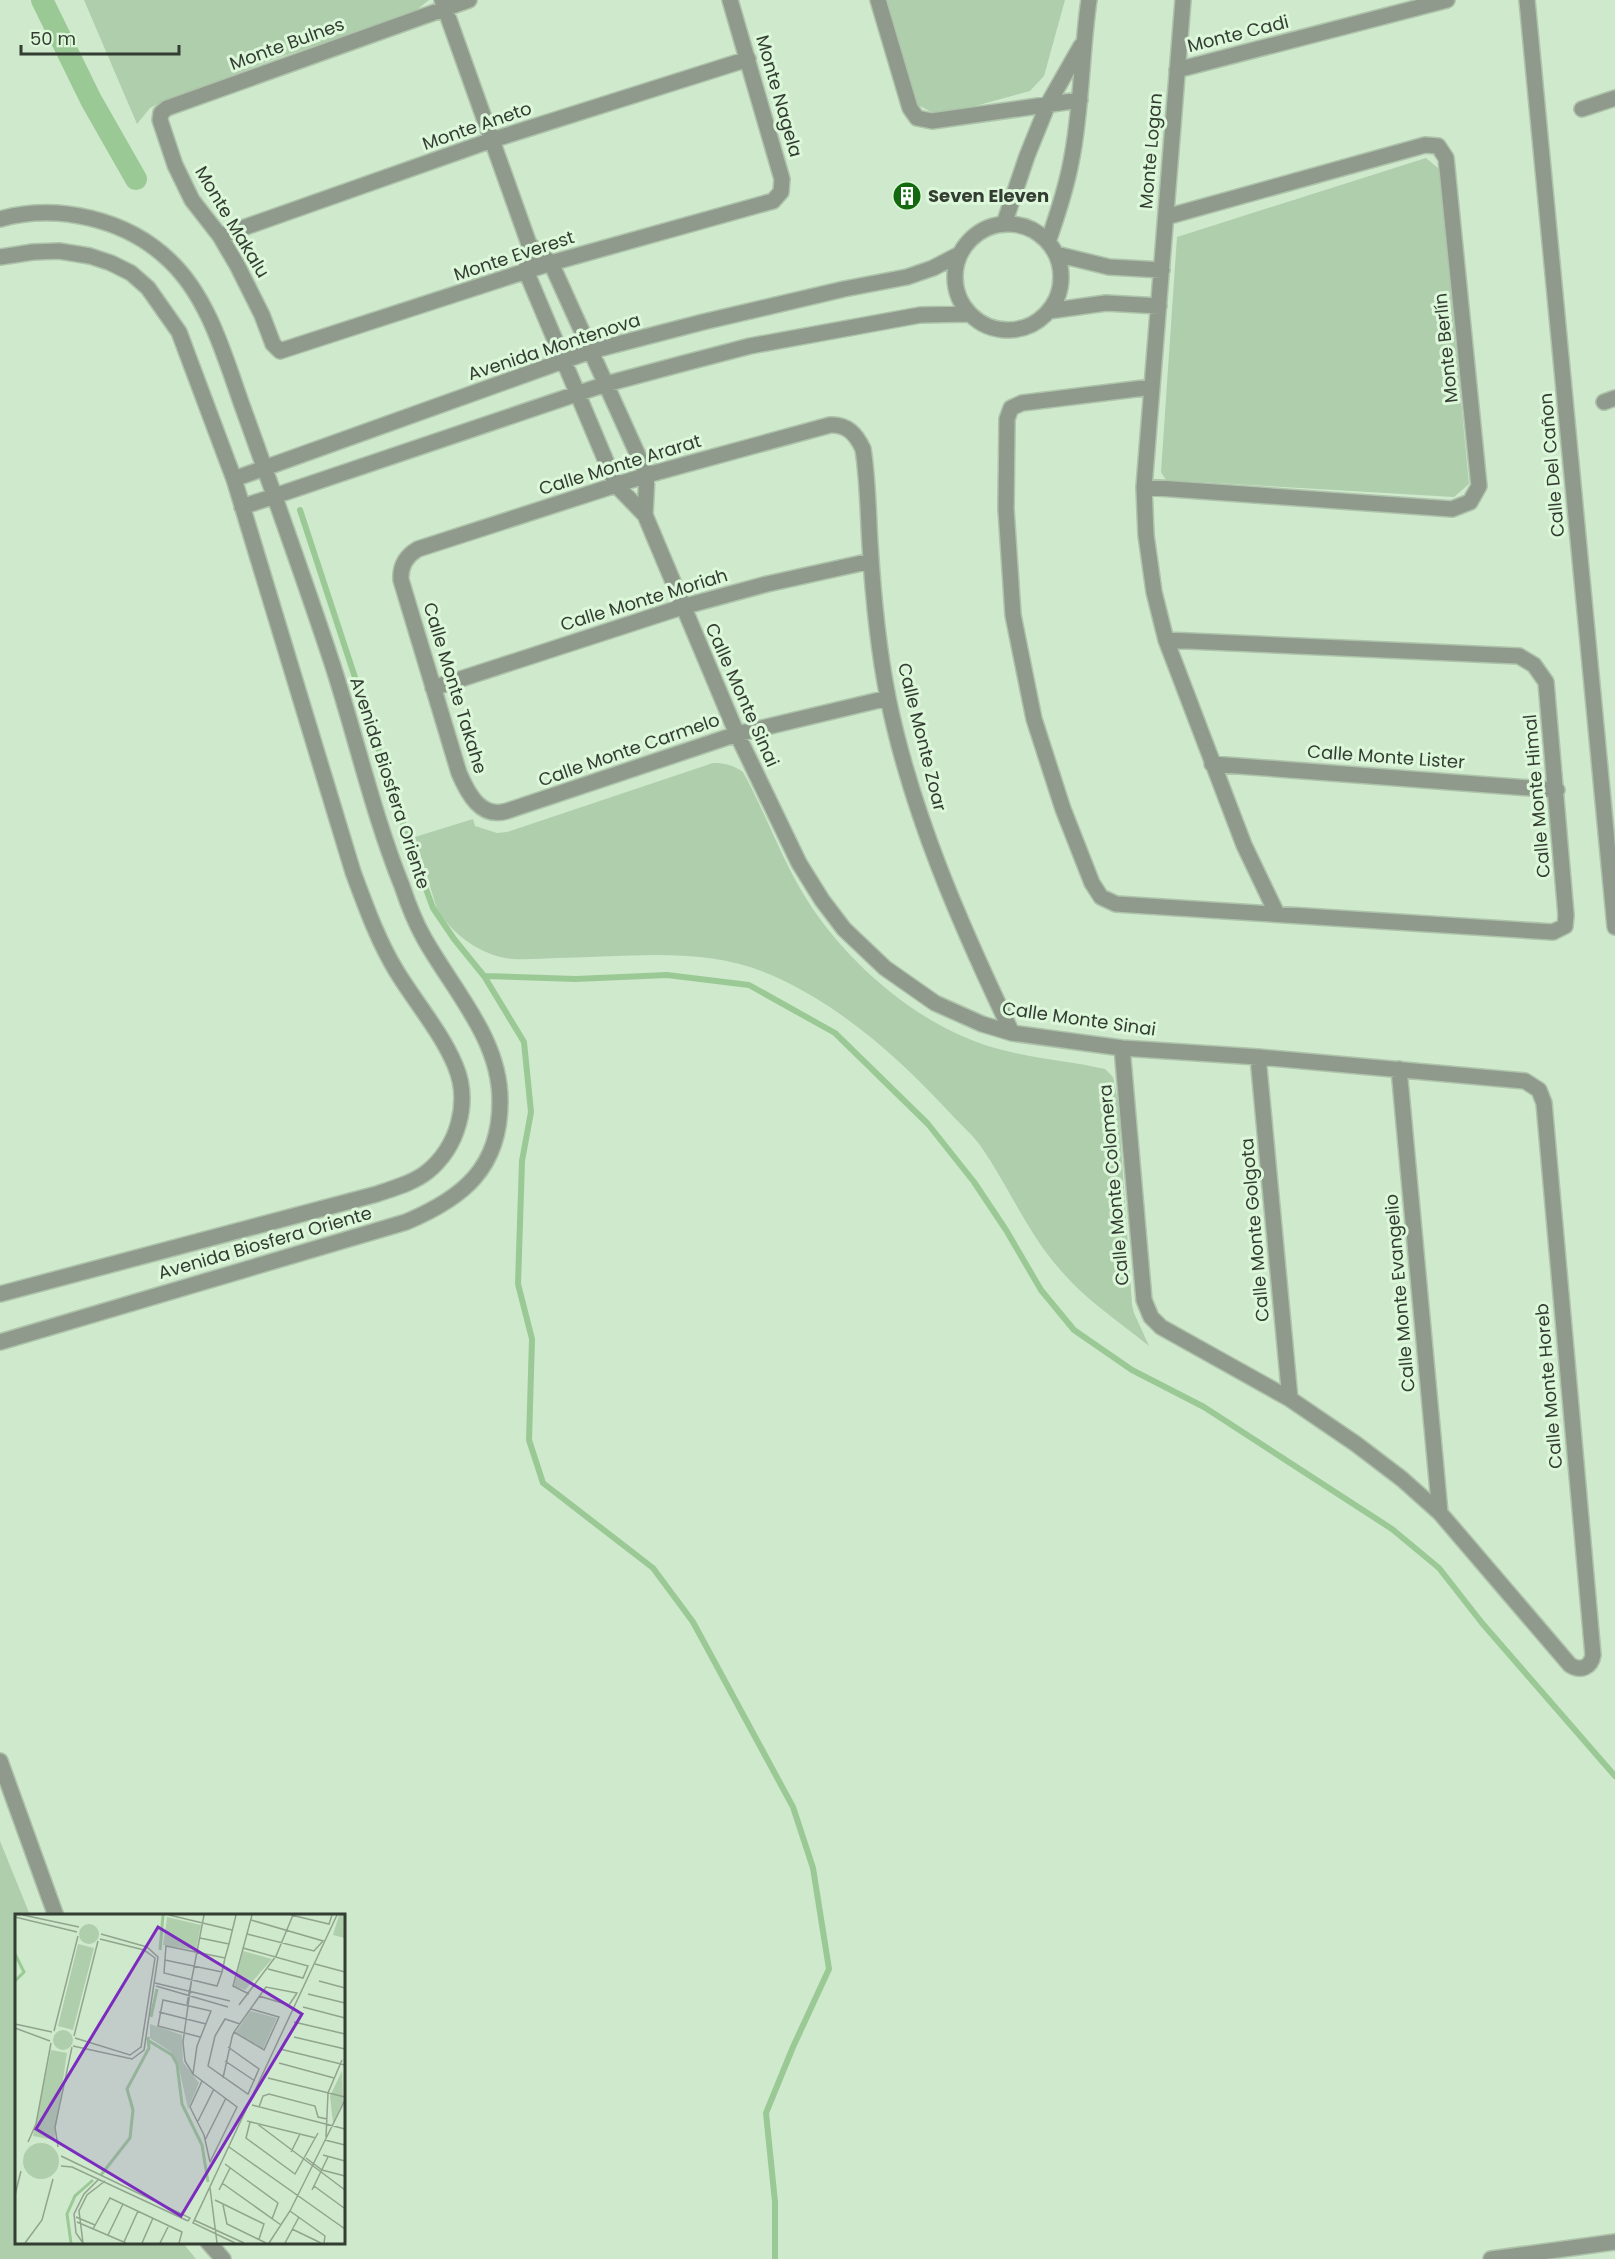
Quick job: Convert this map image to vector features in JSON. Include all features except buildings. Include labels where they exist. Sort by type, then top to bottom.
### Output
[{"type":"street","name":"Monte Bulnes","points":[[160,120],[161,112],[167,108],[444,4],[469,0]]},
{"type":"street","name":"Monte Nagela","points":[[730,0],[782,179],[781,192],[773,201]]},
{"type":"street","points":[[878,0],[910,108],[917,118],[932,121],[1080,100]]},
{"type":"street","points":[[1052,248],[1072,160],[1089,0]]},
{"type":"street","name":"Monte Logan","points":[[1183,0],[1144,487],[1146,535],[1154,592],[1166,640],[1244,845],[1277,914]]},
{"type":"street","name":"Monte Cadi","points":[[1177,70],[1447,0]]},
{"type":"street","name":"Calle Del Cañon","points":[[1527,0],[1615,927]]},
{"type":"street","points":[[444,4],[529,244],[526,271],[616,485],[645,515]]},
{"type":"street","points":[[1004,224],[1027,156],[1048,104],[1083,43]]},
{"type":"street","name":"Monte Aneto","points":[[220,236],[492,140],[748,59]]},
{"type":"street","points":[[1582,109],[1615,98]]},
{"type":"street","name":"Monte Makalu","points":[[160,120],[176,165],[192,200],[220,236],[249,288],[273,344]]},
{"type":"street","name":"Monte Berlín","points":[[1144,487],[1452,509],[1470,502],[1479,486],[1446,158],[1438,146],[1425,145],[1166,217]]},
{"type":"street","name":"Monte Everest","points":[[273,344],[277,350],[283,352],[551,263],[773,201]]},
{"type":"street","name":"Avenida Biosfera Oriente","points":[[0,219],[39,213],[94,218],[124,229],[148,243],[171,261],[202,304],[215,332],[265,468],[332,665],[393,864],[424,938],[488,1045],[498,1076],[500,1102],[498,1132],[490,1155],[473,1181],[456,1197],[438,1209],[406,1222],[0,1342]]},
{"type":"street","points":[[1004,224],[1021,225],[1036,231],[1052,248],[1060,269],[1061,284],[1057,298],[1038,321],[1010,330],[995,328],[981,323],[969,314],[960,301],[955,285],[955,269],[960,254],[978,233],[1004,224]]},
{"type":"street","points":[[529,244],[551,263],[647,475],[645,515]]},
{"type":"street","points":[[1052,248],[1109,267],[1162,270]]},
{"type":"street","name":"Avenida Biosfera Oriente","points":[[0,257],[60,251],[90,256],[111,263],[132,273],[148,288],[179,332],[234,479],[370,919],[398,973],[445,1046],[460,1082],[463,1104],[455,1133],[445,1154],[426,1172],[396,1187],[366,1197],[0,1294]]},
{"type":"street","name":"Avenida Montenova","points":[[234,479],[591,351],[833,291],[907,277],[933,268],[960,254]]},
{"type":"street","points":[[1049,310],[1106,303],[1159,306]]},
{"type":"street","points":[[242,507],[606,384],[750,346],[920,315],[969,314]]},
{"type":"street","points":[[1152,387],[1022,403],[1011,408],[1006,419],[1006,509],[1013,615],[1034,720],[1063,809],[1092,883],[1101,897],[1116,903],[1277,914]]},
{"type":"street","name":"Calle Monte Ararat","points":[[403,565],[407,558],[418,549],[647,475],[830,425],[843,426],[854,435]]},
{"type":"street","name":"Calle Monte Zoar","points":[[854,435],[863,449],[865,462],[874,601],[888,698],[910,783],[935,857],[962,924],[1012,1033]]},
{"type":"street","name":"Calle Monte Sinai","points":[[645,515],[737,734],[799,864],[844,929],[885,968],[935,1003],[982,1024],[1012,1033],[1122,1048],[1258,1057],[1525,1081],[1535,1086],[1542,1096]]},
{"type":"street","name":"Calle Monte Moriah","points":[[432,688],[682,607],[758,586],[871,561]]},
{"type":"street","name":"Calle Monte Takahe","points":[[403,565],[401,580],[432,688],[465,787],[477,803],[489,812]]},
{"type":"street","name":"Calle Monte Himal","points":[[1166,640],[1519,656],[1534,666],[1546,682],[1557,790],[1565,926],[1553,932],[1277,914]]},
{"type":"street","name":"Calle Monte Carmelo","points":[[489,812],[496,814],[507,811],[737,734],[888,698]]},
{"type":"street","name":"Calle Monte Lister","points":[[1212,764],[1557,790]]},
{"type":"street","name":"Calle Monte Colomera","points":[[1122,1048],[1144,1300],[1151,1317],[1161,1327],[1290,1399]]},
{"type":"street","name":"Calle Monte Golgota","points":[[1258,1057],[1290,1399]]},
{"type":"street","name":"Calle Monte Evangelio","points":[[1398,1069],[1440,1513]]},
{"type":"street","name":"Calle Monte Horeb","points":[[1440,1513],[1570,1665],[1583,1668],[1590,1664],[1593,1655],[1542,1096]]},
{"type":"street","points":[[1290,1399],[1356,1444],[1402,1479],[1440,1513]]},
{"type":"street","points":[[0,1761],[56,1914]]},
{"type":"street","points":[[1491,2259],[1615,2242]]},
{"type":"street","points":[[210,2244],[223,2259]]},
{"type":"green space","points":[[84,0],[429,0],[409,16],[274,59],[156,105],[150,108],[137,124]]},
{"type":"green space","points":[[887,0],[1065,0],[1044,76],[1030,91],[939,116],[918,105]]},
{"type":"green space","points":[[1426,158],[1439,169],[1469,484],[1454,497],[1166,480],[1161,472],[1177,237]]},
{"type":"green space","points":[[713,763],[729,765],[743,772],[793,876],[817,915],[857,962],[905,1003],[931,1020],[985,1045],[1015,1053],[1105,1069],[1113,1077],[1118,1101],[1132,1305],[1149,1346],[1089,1299],[1067,1278],[1036,1238],[991,1163],[971,1135],[892,1056],[826,1005],[778,978],[752,968],[698,957],[643,955],[505,958],[484,951],[466,940],[450,926],[437,909],[415,837],[473,819],[475,826],[497,833],[507,832]]},
{"type":"green space","points":[[0,1841],[30,1914],[15,1914],[15,2244],[184,2244],[196,2259],[0,2259]]},
{"type":"waterway","points":[[42,0],[91,100],[136,179]]},
{"type":"waterway","points":[[300,510],[412,851],[433,908],[484,976],[524,1042],[531,1112],[522,1161],[518,1284],[532,1339],[529,1440],[543,1483],[653,1568],[693,1622],[793,1807],[813,1868],[829,1969],[766,2113],[775,2202],[775,2259]]},
{"type":"waterway","points":[[484,976],[576,979],[667,975],[749,985],[835,1033],[928,1124],[974,1182],[1006,1230],[1041,1290],[1074,1330],[1132,1370],[1204,1407],[1392,1529],[1439,1568],[1482,1623],[1615,1776]]},
{"type":"place","name":"Seven Eleven","points":[[907,196]]}]
